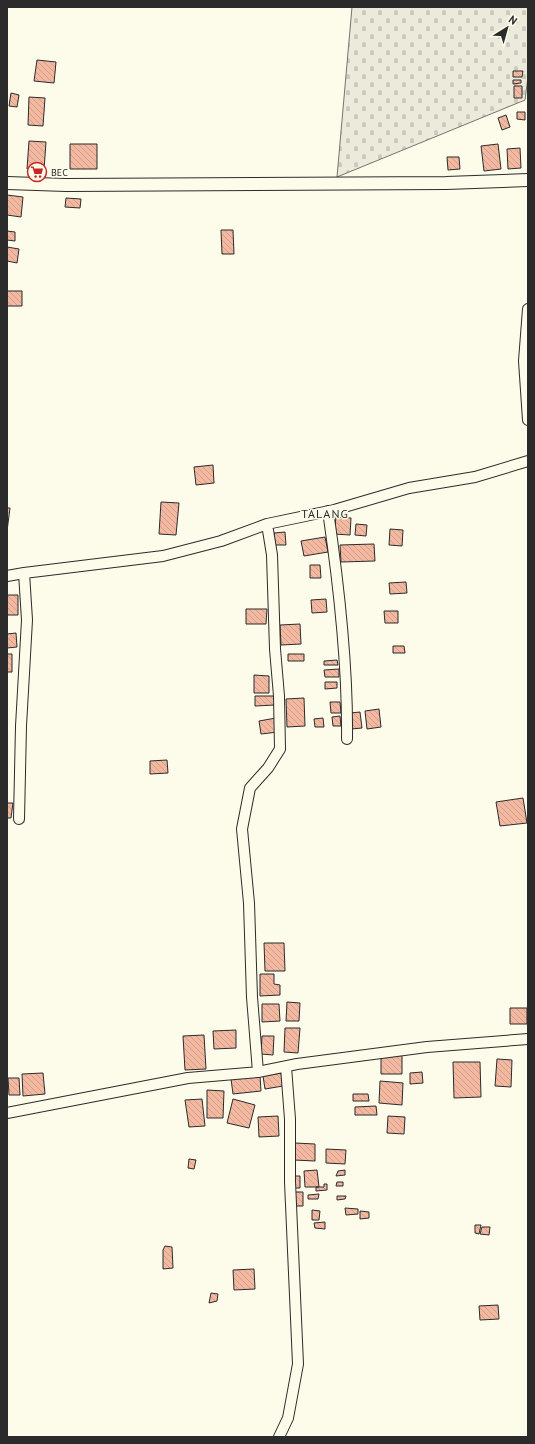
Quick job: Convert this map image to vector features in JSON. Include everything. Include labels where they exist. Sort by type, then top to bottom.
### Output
[{"type":"street","points":[[7,184],[430,183],[528,180]]},
{"type":"street","points":[[528,309],[524,361],[528,420]]},
{"type":"street","points":[[7,576],[163,556],[221,541],[267,524],[328,511],[409,488],[475,477],[528,461]]},
{"type":"street","points":[[328,511],[336,566],[347,705],[347,739]]},
{"type":"street","points":[[258,1072],[252,997],[249,903],[242,829],[250,788],[268,768],[280,749],[272,555],[267,524]]},
{"type":"street","points":[[19,820],[20,726],[27,620],[24,573]]},
{"type":"street","points":[[7,1113],[188,1078],[258,1072],[286,1066],[427,1047],[528,1039]]},
{"type":"street","points":[[279,1437],[288,1418],[298,1364],[290,1182],[290,1119],[286,1066]]},
{"type":"green space","points":[[352,7],[528,7],[528,77],[525,100],[337,177]]},
{"type":"building","points":[[37,60],[56,62],[54,83],[34,81]]},
{"type":"building","points":[[513,71],[523,71],[522,77],[513,77]]},
{"type":"building","points":[[513,80],[521,80],[521,83],[513,84]]},
{"type":"building","points":[[514,86],[522,86],[522,98],[514,98]]},
{"type":"building","points":[[11,93],[19,95],[17,107],[9,106]]},
{"type":"building","points":[[29,97],[45,98],[43,126],[28,125]]},
{"type":"building","points":[[517,112],[525,112],[525,120],[517,119]]},
{"type":"building","points":[[506,115],[510,127],[502,130],[498,118]]},
{"type":"building","points":[[29,141],[46,142],[44,170],[27,169]]},
{"type":"building","points":[[70,144],[97,144],[97,169],[70,169]]},
{"type":"building","points":[[498,144],[501,169],[484,171],[481,146]]},
{"type":"building","points":[[520,148],[521,168],[508,169],[507,149]]},
{"type":"building","points":[[447,157],[459,157],[460,169],[448,170]]},
{"type":"building","points":[[7,195],[23,197],[21,217],[7,215]]},
{"type":"building","points":[[66,198],[81,199],[80,208],[65,207]]},
{"type":"building","points":[[221,230],[233,230],[234,254],[222,254]]},
{"type":"building","points":[[7,231],[15,232],[15,241],[7,240]]},
{"type":"building","points":[[7,247],[19,249],[17,263],[7,261]]},
{"type":"building","points":[[7,291],[22,291],[22,306],[7,306]]},
{"type":"building","points":[[213,465],[214,483],[196,485],[194,467]]},
{"type":"building","points":[[161,502],[179,503],[176,535],[159,534]]},
{"type":"building","points":[[7,508],[10,508],[7,531]]},
{"type":"building","points":[[336,517],[351,518],[350,535],[334,534]]},
{"type":"building","points":[[356,524],[367,525],[366,536],[355,535]]},
{"type":"building","points":[[390,529],[403,530],[402,546],[389,545]]},
{"type":"building","points":[[285,532],[286,545],[275,545],[274,533]]},
{"type":"building","points":[[325,537],[328,552],[304,556],[301,541]]},
{"type":"building","points":[[374,544],[375,561],[341,562],[340,545]]},
{"type":"building","points":[[310,565],[320,565],[321,578],[310,578]]},
{"type":"building","points":[[406,582],[407,593],[390,594],[389,583]]},
{"type":"building","points":[[7,595],[18,595],[18,615],[7,615]]},
{"type":"building","points":[[326,599],[327,612],[312,613],[311,600]]},
{"type":"building","points":[[246,609],[267,609],[266,624],[246,624]]},
{"type":"building","points":[[384,611],[398,611],[398,623],[385,623]]},
{"type":"building","points":[[300,624],[301,644],[281,645],[280,625]]},
{"type":"building","points":[[16,633],[17,647],[7,648],[7,634]]},
{"type":"building","points":[[393,646],[404,646],[405,653],[393,653]]},
{"type":"building","points":[[7,654],[12,654],[12,672],[7,672]]},
{"type":"building","points":[[288,654],[304,654],[304,661],[288,661]]},
{"type":"building","points":[[337,660],[338,665],[324,665],[324,661]]},
{"type":"building","points":[[339,669],[339,677],[325,677],[324,670]]},
{"type":"building","points":[[254,675],[269,676],[269,693],[254,693]]},
{"type":"building","points":[[325,682],[337,682],[337,688],[325,689]]},
{"type":"building","points":[[255,696],[274,696],[275,705],[255,706]]},
{"type":"building","points":[[304,698],[305,726],[287,727],[286,699]]},
{"type":"building","points":[[330,702],[340,702],[341,713],[331,713]]},
{"type":"building","points":[[379,709],[381,727],[367,729],[365,711]]},
{"type":"building","points":[[360,712],[362,728],[351,729],[350,713]]},
{"type":"building","points":[[340,716],[341,726],[333,726],[332,717]]},
{"type":"building","points":[[276,718],[278,732],[261,734],[259,721]]},
{"type":"building","points":[[323,718],[324,727],[315,727],[314,719]]},
{"type":"building","points":[[167,760],[168,773],[150,774],[150,761]]},
{"type":"building","points":[[523,798],[527,823],[500,826],[496,802]]},
{"type":"building","points":[[7,803],[13,803],[11,818],[7,818]]},
{"type":"building","points":[[264,943],[284,943],[285,971],[265,971]]},
{"type":"building","points":[[260,974],[274,974],[274,984],[280,985],[280,995],[260,996]]},
{"type":"building","points":[[287,1002],[300,1003],[299,1021],[286,1021]]},
{"type":"building","points":[[262,1004],[279,1004],[280,1021],[262,1022]]},
{"type":"building","points":[[510,1008],[527,1008],[527,1024],[510,1024]]},
{"type":"building","points":[[285,1028],[300,1028],[298,1053],[284,1052]]},
{"type":"building","points":[[236,1030],[236,1048],[214,1049],[213,1031]]},
{"type":"building","points":[[204,1035],[206,1069],[185,1070],[183,1036]]},
{"type":"building","points":[[262,1036],[274,1036],[273,1055],[261,1054]]},
{"type":"building","points":[[381,1055],[402,1055],[402,1074],[381,1074]]},
{"type":"building","points":[[497,1059],[512,1060],[511,1087],[495,1086]]},
{"type":"building","points":[[453,1062],[480,1062],[481,1097],[454,1098]]},
{"type":"building","points":[[422,1072],[423,1083],[410,1084],[410,1073]]},
{"type":"building","points":[[43,1073],[45,1094],[23,1096],[22,1074]]},
{"type":"building","points":[[281,1073],[283,1086],[265,1089],[263,1076]]},
{"type":"building","points":[[260,1076],[261,1091],[233,1094],[231,1079]]},
{"type":"building","points":[[8,1078],[19,1078],[20,1095],[9,1095]]},
{"type":"building","points":[[380,1081],[403,1083],[402,1105],[379,1103]]},
{"type":"building","points":[[207,1090],[224,1091],[223,1118],[207,1118]]},
{"type":"building","points":[[353,1094],[368,1094],[369,1101],[353,1101]]},
{"type":"building","points":[[202,1099],[205,1126],[189,1127],[185,1100]]},
{"type":"building","points":[[233,1099],[255,1105],[249,1128],[227,1123]]},
{"type":"building","points":[[376,1106],[377,1115],[355,1115],[355,1107]]},
{"type":"building","points":[[278,1116],[279,1136],[259,1137],[258,1117]]},
{"type":"building","points":[[388,1116],[405,1117],[404,1134],[387,1133]]},
{"type":"building","points":[[295,1143],[315,1144],[315,1161],[294,1160]]},
{"type":"building","points":[[326,1149],[346,1150],[345,1164],[326,1163]]},
{"type":"building","points":[[189,1159],[196,1160],[194,1169],[188,1168]]},
{"type":"building","points":[[317,1170],[319,1187],[305,1187],[304,1171]]},
{"type":"building","points":[[345,1170],[345,1175],[336,1176],[338,1171]]},
{"type":"building","points":[[293,1176],[300,1176],[300,1188],[293,1188]]},
{"type":"building","points":[[337,1182],[343,1182],[343,1186],[336,1186]]},
{"type":"building","points":[[324,1184],[327,1184],[327,1190],[316,1191],[316,1187],[324,1187]]},
{"type":"building","points":[[294,1192],[303,1192],[303,1206],[294,1206]]},
{"type":"building","points":[[319,1194],[318,1199],[308,1199],[308,1195]]},
{"type":"building","points":[[337,1196],[346,1196],[345,1199],[337,1200]]},
{"type":"building","points":[[345,1208],[358,1209],[358,1214],[346,1215]]},
{"type":"building","points":[[312,1210],[320,1211],[319,1220],[312,1220]]},
{"type":"building","points":[[360,1211],[369,1212],[369,1218],[360,1219]]},
{"type":"building","points":[[325,1222],[325,1229],[315,1228],[314,1223]]},
{"type":"building","points":[[475,1225],[481,1225],[479,1234],[475,1233]]},
{"type":"building","points":[[482,1227],[490,1227],[489,1235],[480,1234]]},
{"type":"building","points":[[165,1246],[172,1247],[173,1268],[163,1269],[163,1250]]},
{"type":"building","points":[[254,1269],[255,1289],[234,1290],[233,1270]]},
{"type":"building","points":[[211,1293],[218,1294],[217,1301],[209,1303]]},
{"type":"building","points":[[498,1305],[499,1319],[480,1320],[479,1306]]},
{"type":"place","name":"BEC","points":[[37,172]]},
{"type":"district","name":"TALANG","points":[[325,513]]}]
